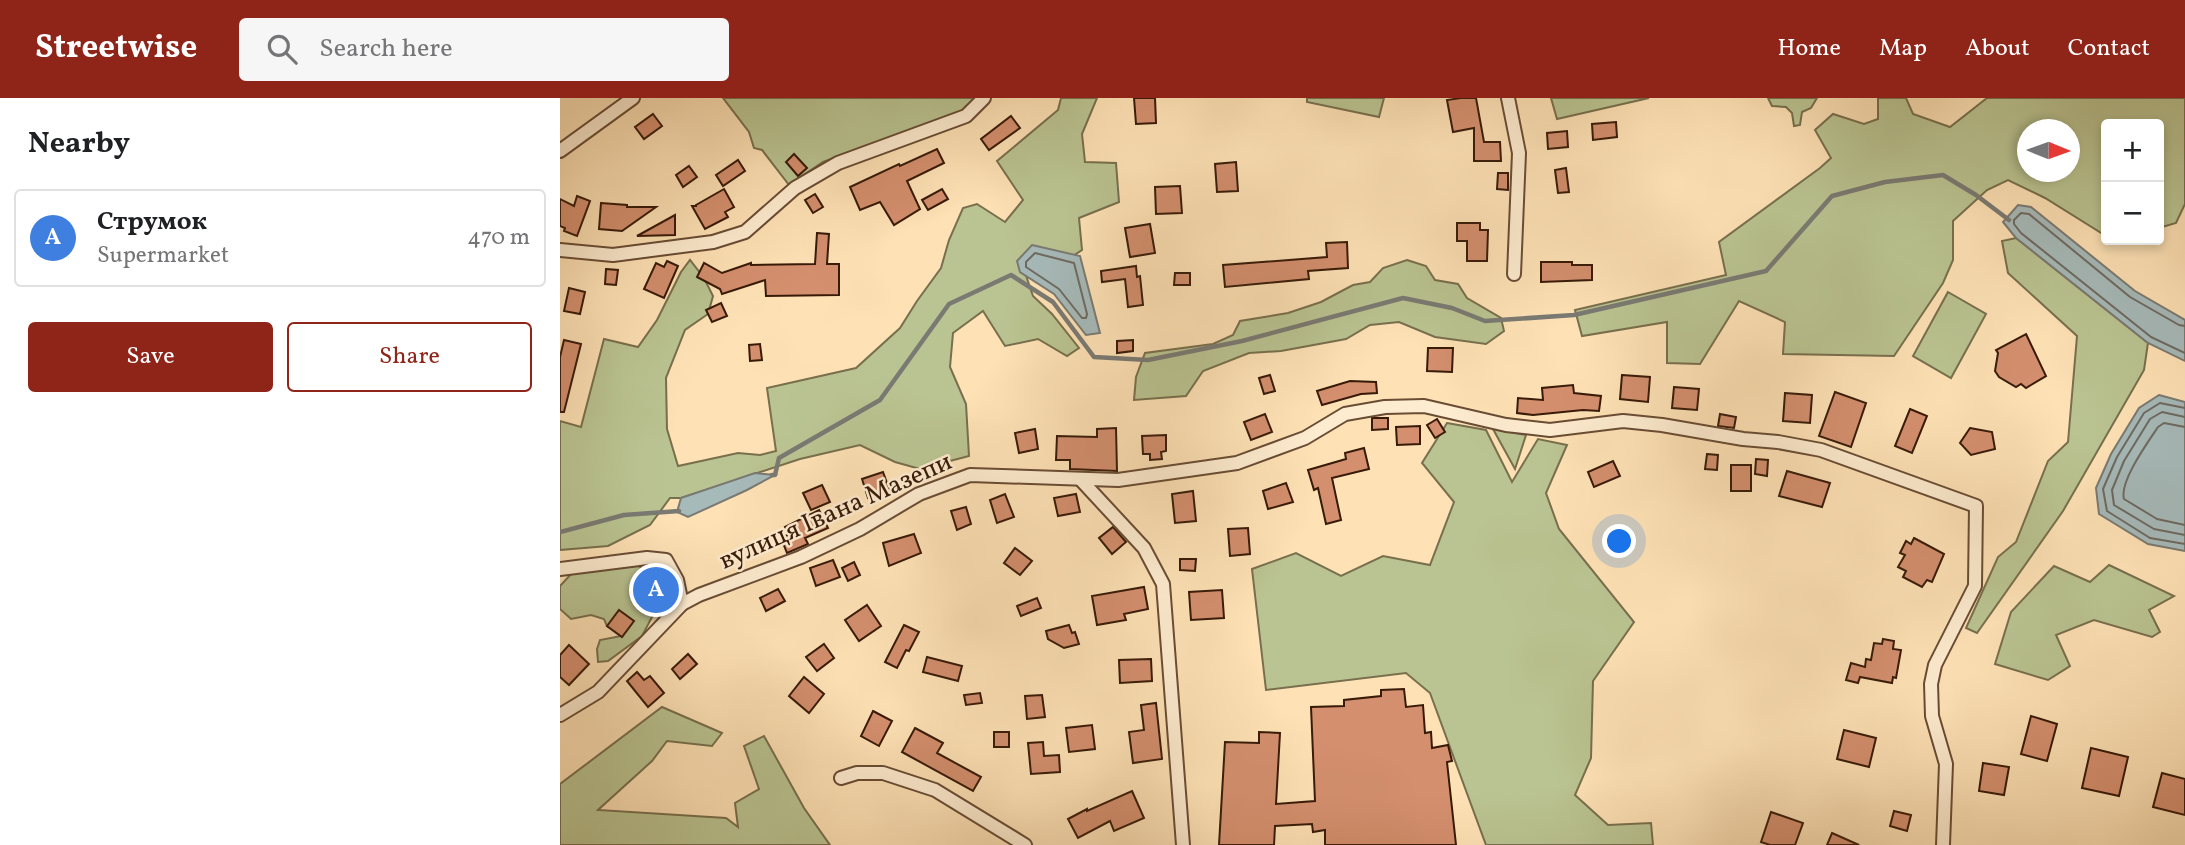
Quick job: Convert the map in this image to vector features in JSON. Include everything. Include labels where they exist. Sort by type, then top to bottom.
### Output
[{"type":"street","points":[[560,151],[633,98]]},
{"type":"street","points":[[560,250],[614,255],[713,242],[745,232],[795,188],[838,163],[966,116],[984,98]]},
{"type":"street","points":[[1508,98],[1519,153],[1514,274]]},
{"type":"street","name":"вулиця Івана Мазепи","points":[[560,715],[598,692],[682,604],[699,595],[801,557],[860,529],[919,494],[971,475],[1019,475],[1081,480],[1126,479],[1237,463],[1305,438],[1345,414],[1385,407],[1424,406],[1506,425],[1550,429],[1623,421],[1821,450],[1976,506],[1975,586],[1935,665],[1931,684],[1932,716],[1946,764],[1943,845]]},
{"type":"street","points":[[1081,480],[1144,548],[1163,584],[1183,845]]},
{"type":"street","points":[[560,569],[646,558],[666,560],[677,580],[682,604]]},
{"type":"street","points":[[841,778],[857,773],[883,773],[935,790],[1025,845]]},
{"type":"green space","points":[[723,98],[976,98],[964,111],[823,162],[789,185],[762,150],[754,148],[749,132]]},
{"type":"green space","points":[[1061,98],[1097,98],[1082,134],[1085,162],[1116,163],[1119,202],[1079,218],[1082,250],[1065,261],[1022,264],[1033,296],[1052,314],[1079,348],[1067,356],[1038,339],[1005,346],[983,311],[953,333],[950,367],[966,404],[969,456],[920,469],[895,462],[860,445],[800,459],[681,498],[670,498],[650,525],[608,546],[560,550],[560,421],[581,427],[604,339],[638,347],[657,320],[681,272],[690,260],[704,278],[713,296],[708,314],[685,330],[666,378],[667,429],[678,466],[738,453],[760,455],[776,451],[767,388],[856,368],[900,328],[941,268],[949,240],[963,208],[977,204],[1005,222],[1023,200],[997,161],[1058,110]]},
{"type":"green space","points":[[1307,98],[1384,98],[1379,117],[1307,102]]},
{"type":"green space","points":[[1551,98],[1649,98],[1557,119]]},
{"type":"green space","points":[[1768,98],[1817,98],[1811,108],[1802,112],[1800,125],[1794,126],[1792,113],[1786,107],[1772,106]]},
{"type":"green space","points":[[1878,98],[1906,98],[1913,114],[1950,127],[1987,98],[2185,98],[2185,204],[2176,223],[2164,227],[2164,119],[2101,119],[2101,233],[2045,198],[2008,180],[1987,190],[1953,221],[1953,260],[1943,283],[1894,356],[1783,354],[1785,322],[1739,301],[1700,364],[1667,363],[1667,322],[1582,336],[1575,310],[1726,275],[1719,242],[1831,158],[1815,130],[1833,114],[1864,124],[1878,119]]},
{"type":"green space","points":[[2016,238],[2148,343],[2144,370],[2063,511],[1977,633],[1966,628],[1998,557],[2016,542],[2048,461],[2068,442],[2077,336],[2008,273],[2002,241]]},
{"type":"green space","points":[[1407,260],[1426,266],[1435,280],[1458,284],[1467,298],[1501,318],[1504,331],[1486,344],[1435,337],[1399,322],[1370,325],[1346,339],[1281,351],[1249,353],[1203,371],[1186,396],[1134,400],[1136,377],[1145,353],[1213,344],[1233,335],[1240,321],[1288,313],[1321,302],[1353,285],[1370,282],[1383,268]]},
{"type":"green space","points":[[1948,292],[1986,314],[1951,378],[1913,356]]},
{"type":"green space","points":[[1447,423],[1486,430],[1512,482],[1538,439],[1567,445],[1546,493],[1559,529],[1634,622],[1593,681],[1591,758],[1575,795],[1608,825],[1651,823],[1653,845],[1486,845],[1430,693],[1406,673],[1266,690],[1252,569],[1296,553],[1341,576],[1383,556],[1430,565],[1454,502],[1422,463]]},
{"type":"green space","points":[[1493,429],[1526,435],[1515,469]]},
{"type":"green space","points":[[633,563],[648,571],[649,609],[652,617],[642,636],[608,661],[598,662],[597,649],[600,640],[621,636],[607,626],[604,619],[591,615],[571,619],[560,609],[560,586],[573,572],[589,572],[607,565]]},
{"type":"green space","points":[[2109,565],[2174,596],[2149,610],[2160,632],[2152,637],[2094,620],[2056,635],[2070,666],[2048,680],[1995,664],[2011,612],[2054,566],[2090,582]]},
{"type":"green space","points":[[662,707],[722,733],[712,746],[667,741],[652,761],[598,810],[726,818],[738,827],[735,803],[759,789],[744,746],[764,736],[804,808],[830,845],[560,845],[560,784]]},
{"type":"water","points":[[2018,205],[2031,207],[2135,291],[2185,320],[2185,361],[2148,343],[2016,238],[2003,222]]},
{"type":"water","points":[[1032,245],[1080,256],[1100,333],[1086,335],[1054,294],[1020,272],[1017,261]]},
{"type":"water","points":[[2159,395],[2185,402],[2185,551],[2148,544],[2099,514],[2096,488],[2111,454],[2139,408]]},
{"type":"water","points":[[755,473],[775,475],[688,517],[677,512],[681,498]]},
{"type":"building","points":[[1134,98],[1155,98],[1156,123],[1136,124]]},
{"type":"building","points":[[1476,98],[1484,142],[1500,142],[1501,161],[1474,161],[1474,128],[1453,132],[1447,100]]},
{"type":"building","points":[[653,114],[662,126],[644,139],[635,127]]},
{"type":"building","points":[[1011,116],[1020,128],[989,150],[981,139]]},
{"type":"building","points":[[1616,122],[1617,137],[1593,140],[1592,124]]},
{"type":"building","points":[[1567,131],[1568,147],[1548,149],[1547,133]]},
{"type":"building","points":[[937,149],[944,163],[907,181],[920,209],[894,225],[880,202],[860,210],[850,187]]},
{"type":"building","points":[[794,154],[807,168],[798,176],[786,162]]},
{"type":"building","points":[[738,160],[745,171],[723,186],[716,175]]},
{"type":"building","points":[[1236,162],[1238,191],[1217,192],[1215,164]]},
{"type":"building","points":[[689,166],[697,177],[683,187],[676,175]]},
{"type":"building","points":[[1566,168],[1569,192],[1558,193],[1555,170]]},
{"type":"building","points":[[1498,173],[1508,173],[1508,190],[1497,189]]},
{"type":"building","points":[[1180,186],[1182,213],[1156,214],[1155,187]]},
{"type":"building","points":[[724,189],[734,207],[725,212],[728,217],[705,229],[692,206]]},
{"type":"building","points":[[942,189],[948,199],[928,210],[922,200]]},
{"type":"building","points":[[815,194],[823,207],[813,213],[805,200]]},
{"type":"building","points":[[577,196],[590,201],[577,236],[564,231],[565,228],[560,226],[560,199],[574,206]]},
{"type":"building","points":[[601,203],[627,207],[656,207],[622,231],[599,229]]},
{"type":"building","points":[[675,215],[675,235],[637,236]]},
{"type":"building","points":[[1457,223],[1480,223],[1480,230],[1488,230],[1487,261],[1467,261],[1467,241],[1457,241]]},
{"type":"building","points":[[1150,224],[1155,253],[1130,257],[1125,228]]},
{"type":"building","points":[[817,233],[829,234],[827,264],[839,264],[839,295],[766,296],[765,280],[722,294],[720,289],[697,277],[704,263],[722,273],[751,263],[815,264]]},
{"type":"building","points":[[1347,242],[1348,268],[1308,271],[1309,279],[1225,287],[1223,265],[1327,257],[1326,243]]},
{"type":"building","points":[[667,261],[678,266],[664,298],[644,289],[656,263],[664,267]]},
{"type":"building","points":[[1541,262],[1592,265],[1592,280],[1541,282]]},
{"type":"building","points":[[1136,266],[1137,277],[1140,276],[1143,305],[1128,307],[1125,279],[1102,282],[1101,271]]},
{"type":"building","points":[[606,269],[618,270],[616,285],[605,284]]},
{"type":"building","points":[[1175,273],[1190,273],[1190,285],[1174,285]]},
{"type":"building","points":[[569,288],[585,292],[580,314],[564,311]]},
{"type":"building","points":[[721,303],[727,316],[712,322],[706,310]]},
{"type":"building","points":[[2026,334],[2046,376],[2026,388],[2021,384],[2016,387],[1999,377],[1995,371],[1998,353],[1996,350]]},
{"type":"building","points":[[564,340],[581,344],[564,412],[560,412],[560,357]]},
{"type":"building","points":[[1133,340],[1133,351],[1117,353],[1117,341]]},
{"type":"building","points":[[760,344],[762,360],[750,361],[749,345]]},
{"type":"building","points":[[1428,348],[1453,348],[1452,372],[1427,371]]},
{"type":"building","points":[[1270,375],[1275,391],[1264,394],[1259,378]]},
{"type":"building","points":[[1622,375],[1650,377],[1648,402],[1620,399]]},
{"type":"building","points":[[1350,381],[1376,382],[1377,393],[1361,394],[1322,405],[1317,391]]},
{"type":"building","points":[[1573,385],[1574,393],[1601,396],[1599,411],[1533,415],[1517,413],[1518,398],[1543,400],[1542,388]]},
{"type":"building","points":[[1674,387],[1699,389],[1697,410],[1672,408]]},
{"type":"building","points":[[1835,392],[1866,403],[1851,447],[1819,436]]},
{"type":"building","points":[[1785,393],[1812,395],[1810,423],[1783,421]]},
{"type":"building","points":[[1910,409],[1927,416],[1912,453],[1895,446]]},
{"type":"building","points":[[1265,414],[1272,432],[1251,440],[1244,422]]},
{"type":"building","points":[[1720,414],[1736,417],[1734,428],[1718,426]]},
{"type":"building","points":[[1372,418],[1388,418],[1388,429],[1372,430]]},
{"type":"building","points":[[1437,419],[1445,432],[1435,438],[1427,425]]},
{"type":"building","points":[[1420,426],[1420,444],[1397,445],[1396,427]]},
{"type":"building","points":[[1116,428],[1117,471],[1070,469],[1070,460],[1056,460],[1057,436],[1097,437],[1097,429]]},
{"type":"building","points":[[1970,428],[1992,432],[1995,449],[1971,455],[1960,443]]},
{"type":"building","points":[[1035,429],[1038,449],[1019,453],[1015,433]]},
{"type":"building","points":[[1166,435],[1166,451],[1161,452],[1162,459],[1150,460],[1150,454],[1143,454],[1142,436]]},
{"type":"building","points":[[1364,448],[1369,469],[1332,478],[1341,520],[1326,524],[1318,488],[1314,490],[1308,470],[1346,459],[1345,453]]},
{"type":"building","points":[[1707,454],[1718,455],[1717,470],[1705,469]]},
{"type":"building","points":[[1756,459],[1768,460],[1767,476],[1755,474]]},
{"type":"building","points":[[1613,461],[1620,476],[1594,487],[1588,472]]},
{"type":"building","points":[[1731,465],[1751,465],[1751,491],[1731,491]]},
{"type":"building","points":[[1787,471],[1830,483],[1822,507],[1779,496]]},
{"type":"building","points":[[883,472],[890,491],[868,498],[862,479]]},
{"type":"building","points":[[1286,483],[1293,502],[1268,509],[1263,491]]},
{"type":"building","points":[[822,485],[830,502],[811,510],[803,493]]},
{"type":"building","points":[[1193,491],[1196,521],[1175,523],[1172,494]]},
{"type":"building","points":[[1005,494],[1014,517],[997,523],[990,500]]},
{"type":"building","points":[[1076,494],[1080,512],[1058,516],[1054,498]]},
{"type":"building","points":[[966,507],[971,524],[957,530],[951,511]]},
{"type":"building","points":[[819,510],[828,528],[805,538],[808,544],[787,553],[781,538],[789,534],[785,527]]},
{"type":"building","points":[[1113,527],[1126,542],[1112,554],[1099,538]]},
{"type":"building","points":[[1248,528],[1250,554],[1230,556],[1228,529]]},
{"type":"building","points":[[914,534],[921,553],[889,566],[883,543]]},
{"type":"building","points":[[1914,538],[1944,554],[1932,582],[1927,580],[1922,587],[1903,577],[1906,571],[1898,567],[1905,555],[1900,553],[1906,541],[1911,544]]},
{"type":"building","points":[[1015,548],[1032,561],[1020,575],[1004,563]]},
{"type":"building","points":[[1180,559],[1196,559],[1195,571],[1180,570]]},
{"type":"building","points":[[833,560],[840,577],[816,586],[810,568]]},
{"type":"building","points":[[854,562],[860,575],[848,581],[842,568]]},
{"type":"building","points":[[648,571],[662,571],[663,608],[649,609]]},
{"type":"building","points":[[1144,587],[1148,609],[1124,614],[1126,620],[1097,625],[1092,596]]},
{"type":"building","points":[[778,589],[785,601],[766,611],[760,598]]},
{"type":"building","points":[[1222,590],[1224,618],[1191,620],[1189,592]]},
{"type":"building","points":[[1037,598],[1041,608],[1021,616],[1017,606]]},
{"type":"building","points":[[867,605],[881,626],[859,641],[845,620]]},
{"type":"building","points":[[619,610],[634,621],[622,637],[607,626]]},
{"type":"building","points":[[904,625],[919,632],[897,668],[885,662]]},
{"type":"building","points":[[1069,625],[1079,644],[1064,648],[1048,639],[1046,631]]},
{"type":"building","points":[[1883,639],[1894,641],[1893,649],[1901,650],[1896,678],[1893,677],[1892,683],[1860,677],[1858,683],[1846,680],[1851,663],[1865,667],[1866,659],[1871,660],[1874,643],[1882,644]]},
{"type":"building","points":[[824,644],[834,658],[817,671],[806,657]]},
{"type":"building","points":[[569,645],[589,664],[569,685],[560,677],[560,655]]},
{"type":"building","points":[[688,654],[697,664],[680,679],[672,669]]},
{"type":"building","points":[[927,657],[962,666],[958,681],[923,672]]},
{"type":"building","points":[[1151,659],[1152,681],[1120,683],[1119,660]]},
{"type":"building","points":[[637,672],[644,680],[650,676],[664,693],[648,707],[627,681]]},
{"type":"building","points":[[804,677],[824,694],[809,713],[789,696]]},
{"type":"building","points":[[1404,689],[1406,707],[1423,705],[1425,733],[1431,732],[1432,748],[1448,745],[1452,761],[1447,762],[1456,845],[1325,845],[1325,830],[1313,832],[1312,824],[1275,826],[1274,845],[1219,845],[1225,742],[1259,743],[1259,732],[1280,733],[1276,804],[1315,801],[1311,707],[1344,706],[1344,700],[1381,696],[1381,690]]},
{"type":"building","points":[[980,693],[982,703],[966,705],[964,695]]},
{"type":"building","points":[[1042,695],[1045,717],[1027,719],[1025,696]]},
{"type":"building","points":[[1156,703],[1162,759],[1133,763],[1129,732],[1144,730],[1141,705]]},
{"type":"building","points":[[873,711],[892,721],[879,746],[861,736]]},
{"type":"building","points":[[2031,716],[2057,724],[2047,761],[2021,754]]},
{"type":"building","points":[[1092,725],[1095,749],[1069,752],[1066,728]]},
{"type":"building","points":[[915,728],[943,743],[937,753],[981,777],[973,791],[902,752]]},
{"type":"building","points":[[1844,730],[1876,738],[1869,767],[1837,759]]},
{"type":"building","points":[[994,732],[1009,732],[1009,747],[994,747]]},
{"type":"building","points":[[1043,742],[1044,756],[1059,755],[1060,772],[1031,774],[1028,743]]},
{"type":"building","points":[[2091,748],[2128,757],[2119,796],[2082,788]]},
{"type":"building","points":[[1983,763],[2009,767],[2004,795],[1979,791]]},
{"type":"building","points":[[2162,773],[2185,779],[2185,815],[2153,807]]},
{"type":"building","points":[[1132,791],[1144,818],[1114,831],[1110,821],[1078,838],[1068,819]]},
{"type":"building","points":[[1894,811],[1911,815],[1907,831],[1890,826]]},
{"type":"building","points":[[1771,812],[1803,823],[1795,845],[1770,845],[1761,842]]},
{"type":"building","points":[[1832,833],[1859,845],[1827,845]]},
{"type":"waterway","points":[[772,475],[775,475],[779,458],[880,400],[949,304],[1011,275],[1053,302],[1094,357],[1148,360],[1242,341],[1403,298],[1452,308],[1485,321],[1574,315],[1766,271],[1832,196],[1885,182],[1943,175],[2009,220]]},
{"type":"waterway","points":[[560,532],[624,515],[679,511]]},
{"type":"place","name":"Струмок","points":[[656,590]]}]
